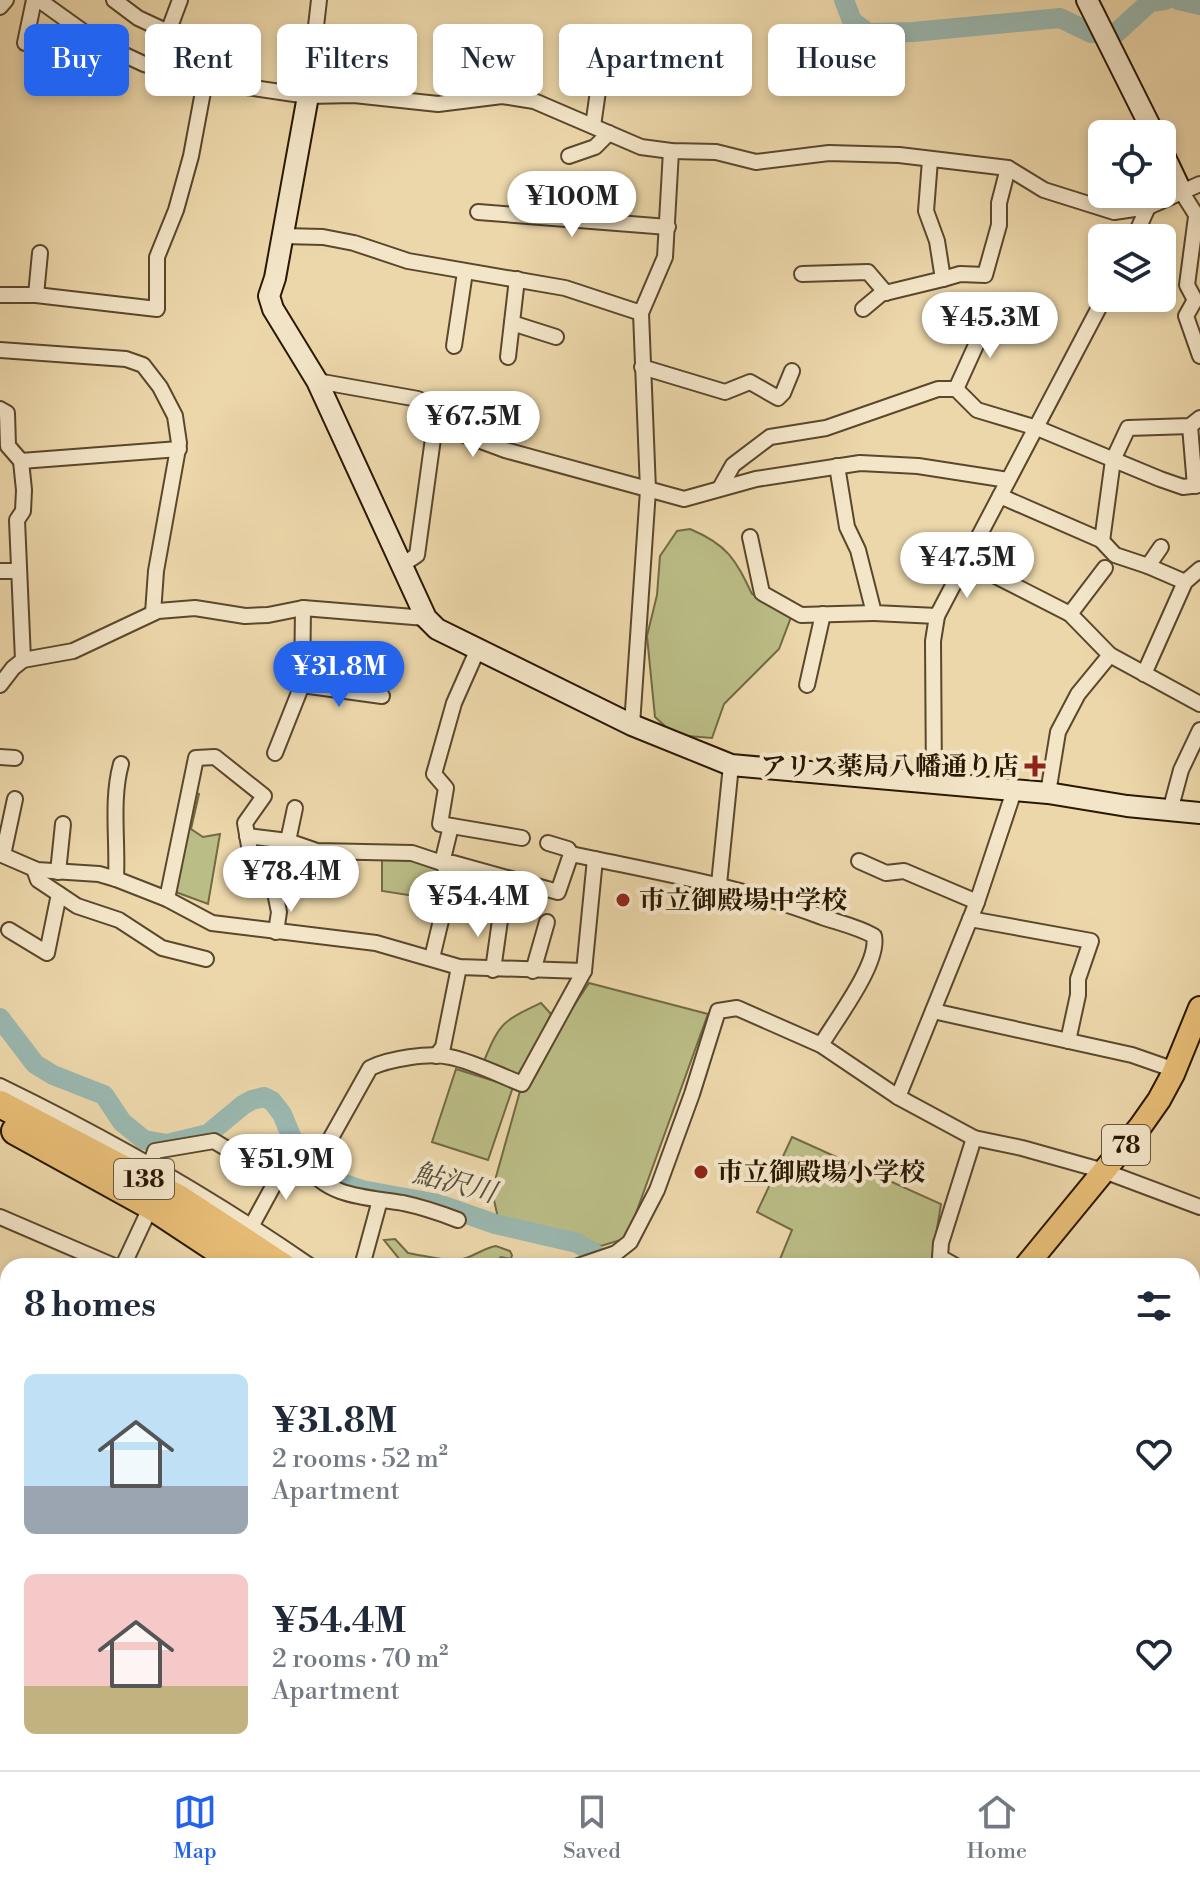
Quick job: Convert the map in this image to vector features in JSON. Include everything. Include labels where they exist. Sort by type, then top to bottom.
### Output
[{"type":"highway","name":"138","points":[[0,1104],[147,1171],[180,1199],[270,1258]]},
{"type":"highway","name":"138","points":[[0,1124],[151,1206],[228,1258]]},
{"type":"main road","name":"78","points":[[1033,1258],[1146,1118],[1175,1070],[1200,1008]]},
{"type":"street","points":[[0,7],[6,0]]},
{"type":"street","points":[[30,24],[37,0],[99,43],[145,64]]},
{"type":"street","points":[[114,0],[138,18],[168,32],[180,0]]},
{"type":"street","points":[[316,24],[319,0]]},
{"type":"street","points":[[1087,0],[1147,120]]},
{"type":"street","points":[[0,295],[36,295],[157,309],[157,257],[180,196],[202,96]]},
{"type":"street","points":[[308,96],[269,296],[276,315],[317,381],[426,618],[437,629],[632,725],[731,765],[1048,793],[1200,813]]},
{"type":"street","points":[[363,96],[438,104],[502,96],[534,101],[641,147],[716,152],[756,162],[829,153],[899,155],[1008,168],[1044,190],[1088,204]]},
{"type":"street","points":[[593,126],[597,96]]},
{"type":"street","points":[[569,156],[595,147],[609,133]]},
{"type":"street","points":[[632,725],[648,490],[641,313],[665,257],[671,151]]},
{"type":"street","points":[[930,160],[926,211],[937,241],[943,279]]},
{"type":"street","points":[[863,309],[881,294],[960,274],[985,275],[999,225],[999,203],[1008,168]]},
{"type":"street","points":[[1176,168],[1191,187],[1198,219],[1187,285],[1195,300],[1186,316],[1200,356]]},
{"type":"street","points":[[1101,208],[1114,212],[1141,208]]},
{"type":"street","points":[[478,212],[668,227]]},
{"type":"street","points":[[283,236],[323,237],[354,243],[408,261],[565,288],[641,313]]},
{"type":"street","points":[[36,295],[40,253]]},
{"type":"street","points":[[454,346],[465,272]]},
{"type":"street","points":[[802,274],[868,272],[886,293]]},
{"type":"street","points":[[508,357],[517,279]]},
{"type":"street","points":[[934,782],[933,641],[937,616],[1097,312]]},
{"type":"street","points":[[956,389],[986,323],[1018,320]]},
{"type":"street","points":[[512,323],[556,337]]},
{"type":"street","points":[[0,350],[126,359],[143,365],[160,387],[175,416],[179,449],[156,571],[153,613]]},
{"type":"street","points":[[642,367],[725,392],[750,382],[778,398],[792,371]]},
{"type":"street","points":[[317,381],[418,399],[435,424],[505,450],[684,499],[756,479],[837,466],[888,463],[1008,480]]},
{"type":"street","points":[[720,488],[733,465],[770,437],[826,428],[938,389],[956,389],[977,410],[1037,428],[1113,460],[1183,487],[1198,486],[1195,422],[1128,428],[1113,460],[1102,541]]},
{"type":"street","points":[[0,409],[7,413],[8,446],[21,461],[23,511],[17,520],[23,660]]},
{"type":"street","points":[[402,565],[417,555],[435,424]]},
{"type":"street","points":[[21,461],[179,449]]},
{"type":"street","points":[[837,466],[847,527],[858,550],[874,613]]},
{"type":"street","points":[[1000,496],[1102,541],[1115,555],[1185,582]]},
{"type":"street","points":[[0,518],[17,520]]},
{"type":"street","points":[[750,537],[762,593],[793,612],[937,616]]},
{"type":"street","points":[[1148,566],[1161,547]]},
{"type":"street","points":[[966,561],[1070,614],[1110,655],[1200,704]]},
{"type":"street","points":[[1070,614],[1105,568]]},
{"type":"street","points":[[1144,674],[1185,582],[1200,569]]},
{"type":"street","points":[[0,571],[19,571]]},
{"type":"street","points":[[0,685],[23,660],[73,651],[153,613],[195,608],[245,616],[303,608],[426,618]]},
{"type":"street","points":[[275,753],[302,685],[303,608]]},
{"type":"street","points":[[807,685],[823,614]]},
{"type":"street","points":[[477,651],[454,703],[434,774],[446,788],[440,824],[522,838]]},
{"type":"street","points":[[1048,793],[1058,732],[1078,694],[1110,655]]},
{"type":"street","points":[[302,685],[382,696]]},
{"type":"street","points":[[1170,811],[1181,770],[1200,730]]},
{"type":"street","points":[[167,899],[196,758],[215,757],[264,796],[245,823],[252,863],[270,869],[279,912],[276,932]]},
{"type":"street","points":[[116,879],[118,841],[115,786],[121,764]]},
{"type":"street","points":[[719,884],[731,765]]},
{"type":"street","points":[[898,1097],[977,902],[1014,791]]},
{"type":"street","points":[[15,799],[2,855],[34,869],[99,874],[116,879],[167,899],[212,923],[376,943],[459,967],[584,971]]},
{"type":"street","points":[[288,841],[295,808]]},
{"type":"street","points":[[58,872],[63,824]]},
{"type":"street","points":[[432,958],[448,891],[449,873],[442,863],[451,826]]},
{"type":"street","points":[[247,836],[288,841],[317,851],[412,853],[558,892],[571,854]]},
{"type":"street","points":[[548,843],[568,849],[571,854],[719,884],[783,902],[874,936],[876,945],[870,963],[821,1045]]},
{"type":"street","points":[[252,1225],[277,1179],[323,1152],[370,1068],[382,1061],[450,1057],[522,1084],[584,971],[595,859]]},
{"type":"street","points":[[859,861],[886,873],[904,871],[977,902]]},
{"type":"street","points":[[34,869],[38,880],[77,906],[119,920],[162,948],[206,959]]},
{"type":"street","points":[[9,930],[47,953],[59,894]]},
{"type":"street","points":[[493,970],[501,913]]},
{"type":"street","points":[[970,919],[1091,941],[1078,979],[1078,995],[1068,1041]]},
{"type":"street","points":[[533,971],[547,922]]},
{"type":"street","points":[[436,1056],[443,1047],[459,967]]},
{"type":"street","points":[[601,1258],[616,1253],[630,1242],[657,1190],[718,1011],[737,1008],[821,1045],[898,1097],[974,1138],[1104,1171],[1200,1207]]},
{"type":"street","points":[[933,1011],[1132,1055],[1175,1070]]},
{"type":"street","points":[[0,1086],[147,1171],[252,1225],[299,1258]]},
{"type":"street","points":[[942,1258],[941,1243],[974,1138]]},
{"type":"street","points":[[147,1171],[155,1151],[214,1141],[277,1179]]},
{"type":"street","points":[[306,1164],[315,1178],[335,1189],[430,1210],[458,1220]]},
{"type":"street","points":[[364,1258],[380,1200]]},
{"type":"street","points":[[127,1258],[151,1206]]},
{"type":"street","points":[[0,1217],[95,1258]]},
{"type":"green space","points":[[690,529],[729,554],[752,594],[793,612],[779,649],[724,704],[712,738],[675,735],[655,717],[647,636],[657,595],[660,556],[677,531]]},
{"type":"green space","points":[[193,791],[199,794],[191,829],[203,837],[220,834],[208,904],[173,891]]},
{"type":"green space","points":[[382,855],[414,856],[449,873],[440,900],[382,891]]},
{"type":"green space","points":[[589,983],[708,1014],[627,1238],[601,1246],[498,1218],[492,1191],[522,1084]]},
{"type":"green space","points":[[541,1003],[551,1014],[523,1076],[484,1061],[504,1024]]},
{"type":"green space","points":[[456,1069],[513,1087],[488,1160],[432,1142]]},
{"type":"green space","points":[[792,1137],[941,1204],[932,1258],[780,1258],[792,1230],[757,1212]]},
{"type":"green space","points":[[395,1239],[408,1253],[436,1258],[398,1258],[384,1240]]},
{"type":"green space","points":[[496,1246],[510,1251],[512,1255],[511,1258],[466,1258]]},
{"type":"waterway","points":[[844,0],[852,21],[868,33],[913,32],[1060,18],[1091,33],[1116,33],[1150,2],[1165,0]]},
{"type":"waterway","points":[[1178,0],[1200,5]]},
{"type":"waterway","name":"鮎沢川","points":[[0,1018],[35,1064],[53,1075],[104,1095],[122,1122],[144,1140],[167,1144],[208,1134],[243,1105],[264,1097],[272,1101],[282,1114],[292,1138],[327,1178],[362,1190],[438,1204],[495,1224],[577,1243],[598,1258]]},
{"type":"place","name":"アリス薬局八幡通り店","points":[[1035,766]]},
{"type":"place","name":"市立御殿場中学校","points":[[623,900]]},
{"type":"place","name":"市立御殿場小学校","points":[[701,1172]]}]
